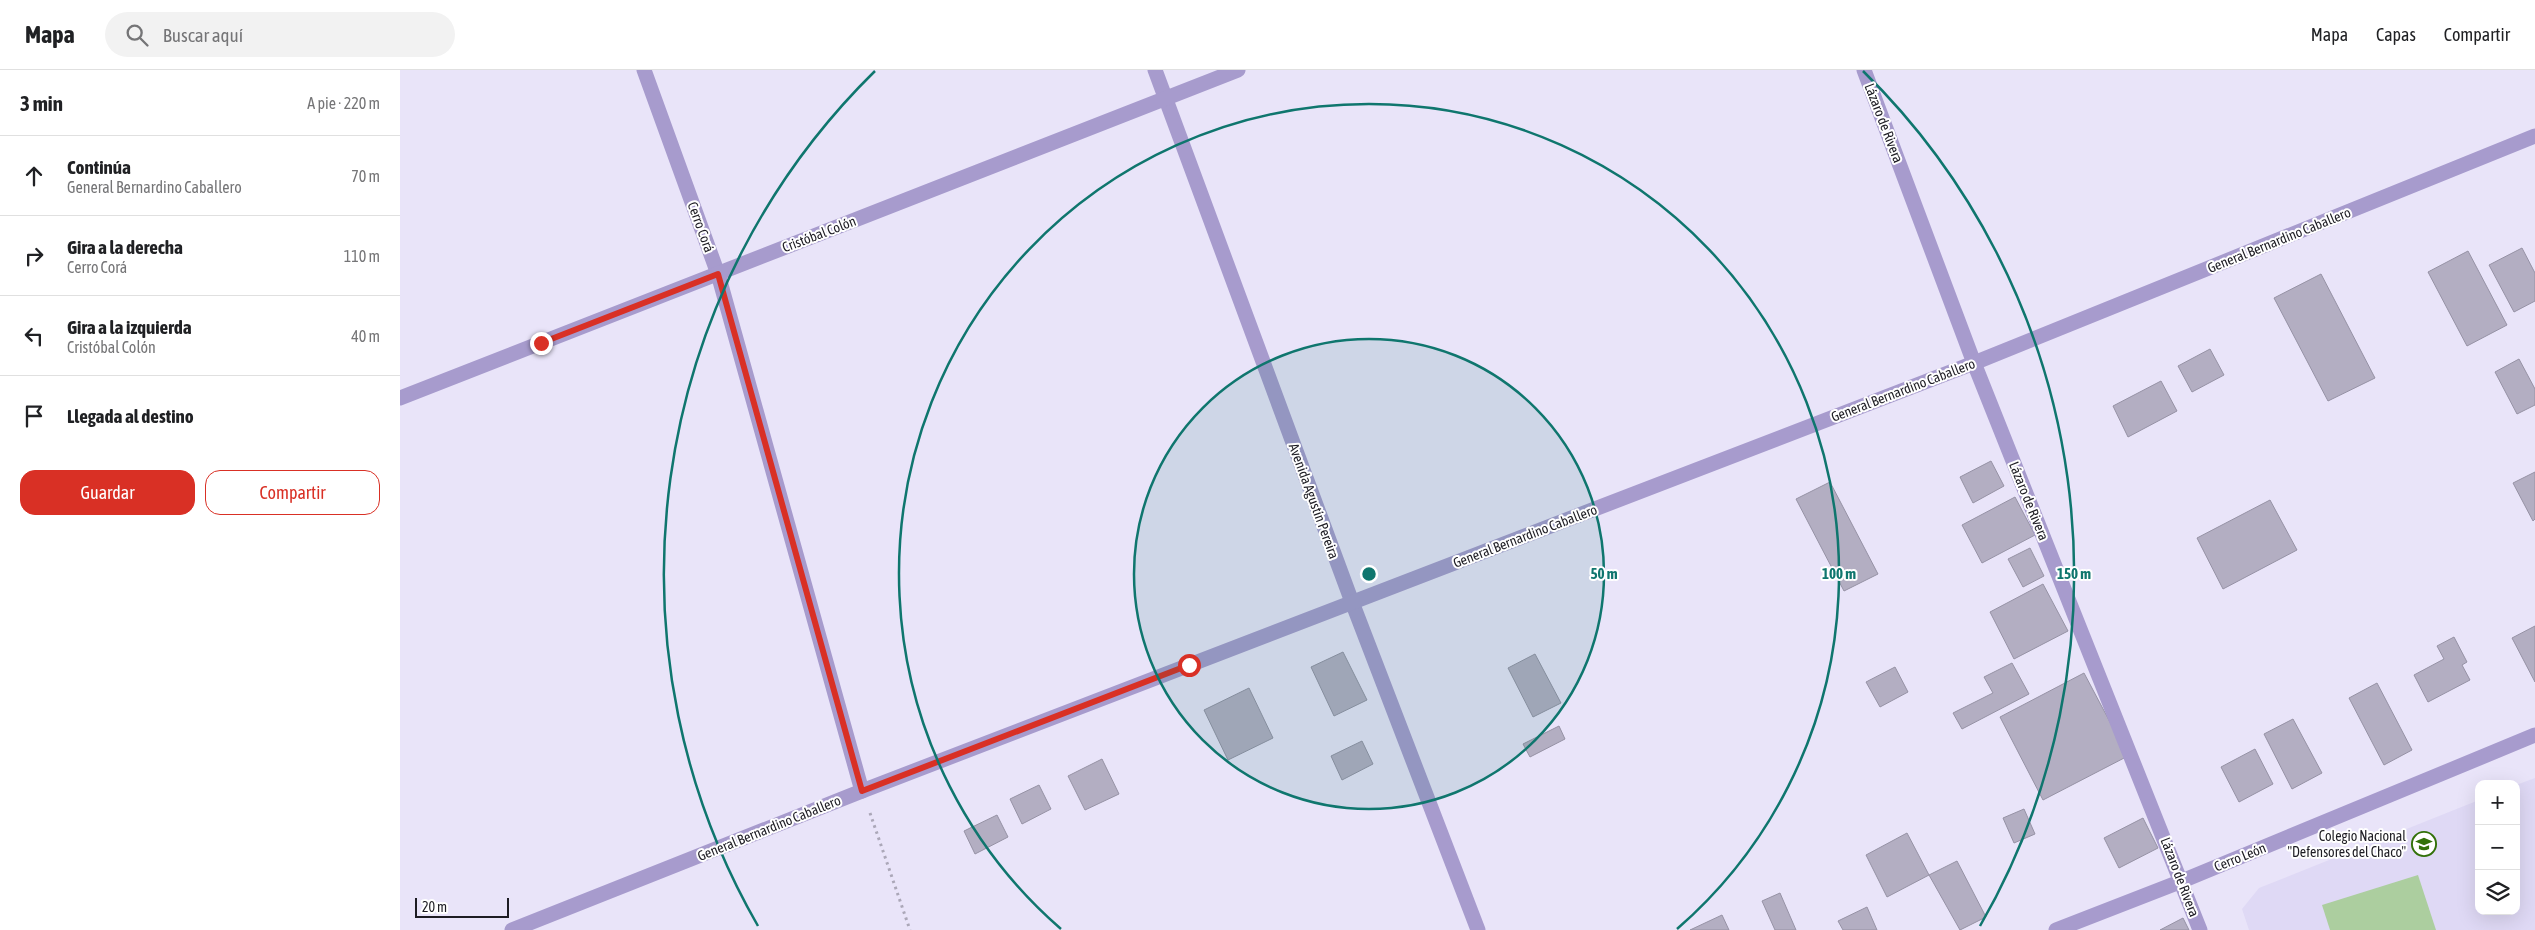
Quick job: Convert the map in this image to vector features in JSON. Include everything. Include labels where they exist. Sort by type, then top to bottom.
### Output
[{"type":"street","name":"Cerro Corá","points":[[644,70],[718,274],[862,791]]},
{"type":"street","name":"Avenida Agustín Pereira","points":[[1155,70],[1352,602],[1478,930]]},
{"type":"street","name":"Cristóbal Colón","points":[[400,398],[1166,100],[1238,70]]},
{"type":"street","name":"Lázaro de Rivera","points":[[1864,70],[1974,363],[2200,930]]},
{"type":"street","name":"General Bernardino Caballero","points":[[512,930],[862,791],[1974,363],[2535,136]]},
{"type":"street","name":"Cerro León","points":[[2056,930],[2182,881],[2535,735]]},
{"type":"path","points":[[862,791],[910,930]]},
{"type":"shaded area","name":"Colegio Nacional \"Defensores del Chaco\"","points":[[2535,778],[2535,930],[2249,930],[2242,909],[2259,888],[2475,802],[2475,915],[2520,915],[2520,784]]},
{"type":"green space","points":[[2418,875],[2436,930],[2330,930],[2322,905]]},
{"type":"building","points":[[2522,248],[2535,273],[2535,301],[2514,312],[2489,265]]},
{"type":"building","points":[[2468,251],[2507,325],[2467,346],[2428,272]]},
{"type":"building","points":[[2321,274],[2375,378],[2328,401],[2274,298]]},
{"type":"building","points":[[2210,349],[2224,375],[2192,392],[2178,366]]},
{"type":"building","points":[[2519,359],[2535,389],[2535,405],[2517,414],[2495,372]]},
{"type":"building","points":[[2161,381],[2177,411],[2128,437],[2113,406]]},
{"type":"building","points":[[1991,461],[2004,486],[1973,503],[1960,477]]},
{"type":"building","points":[[2535,472],[2535,519],[2533,521],[2513,483]]},
{"type":"building","points":[[1830,482],[1878,574],[1844,591],[1796,499]]},
{"type":"building","points":[[2015,497],[2035,535],[1982,563],[1962,525]]},
{"type":"building","points":[[2270,500],[2297,550],[2223,589],[2197,538]]},
{"type":"building","points":[[2030,548],[2044,576],[2023,587],[2008,559]]},
{"type":"building","points":[[2043,584],[2068,631],[2014,659],[1990,612]]},
{"type":"building","points":[[2535,626],[2535,682],[2512,638]]},
{"type":"building","points":[[2454,637],[2467,662],[2462,665],[2470,680],[2428,702],[2414,675],[2444,659],[2437,646]]},
{"type":"building","points":[[1343,652],[1367,700],[1334,716],[1311,667]]},
{"type":"building","points":[[1535,654],[1561,703],[1533,717],[1508,668]]},
{"type":"building","points":[[2012,663],[2029,694],[1962,729],[1953,713],[1993,693],[1984,677]]},
{"type":"building","points":[[1895,667],[1908,692],[1880,707],[1866,682]]},
{"type":"building","points":[[2084,673],[2128,756],[2043,800],[2000,717]]},
{"type":"building","points":[[2377,683],[2412,750],[2384,765],[2349,698]]},
{"type":"building","points":[[1249,688],[1273,738],[1228,760],[1204,710]]},
{"type":"building","points":[[2293,719],[2322,773],[2292,789],[2264,734]]},
{"type":"building","points":[[1559,726],[1565,739],[1530,757],[1523,744]]},
{"type":"building","points":[[1362,741],[1373,764],[1342,780],[1331,756]]},
{"type":"building","points":[[2255,749],[2273,784],[2239,802],[2221,767]]},
{"type":"building","points":[[1102,759],[1119,794],[1085,810],[1068,776]]},
{"type":"building","points":[[1039,785],[1051,809],[1022,824],[1010,799]]},
{"type":"building","points":[[2024,809],[2035,834],[2014,843],[2003,818]]},
{"type":"building","points":[[997,815],[1008,837],[975,854],[964,831]]},
{"type":"building","points":[[2143,818],[2158,848],[2119,868],[2104,838]]},
{"type":"building","points":[[1907,833],[1929,875],[1887,897],[1866,855]]},
{"type":"building","points":[[1957,861],[1986,917],[1960,930],[1929,875]]},
{"type":"building","points":[[1780,893],[1796,930],[1775,930],[1762,901]]},
{"type":"building","points":[[1867,907],[1877,930],[1843,930],[1838,921]]},
{"type":"building","points":[[1722,915],[1729,930],[1690,930]]},
{"type":"building","points":[[2183,918],[2189,930],[2160,930]]},
{"type":"place","name":"Colegio Nacional \"Defensores del Chaco\"","points":[[2424,844]]},
{"type":"route","points":[[541,343],[718,274],[862,791],[1189,665]]}]
